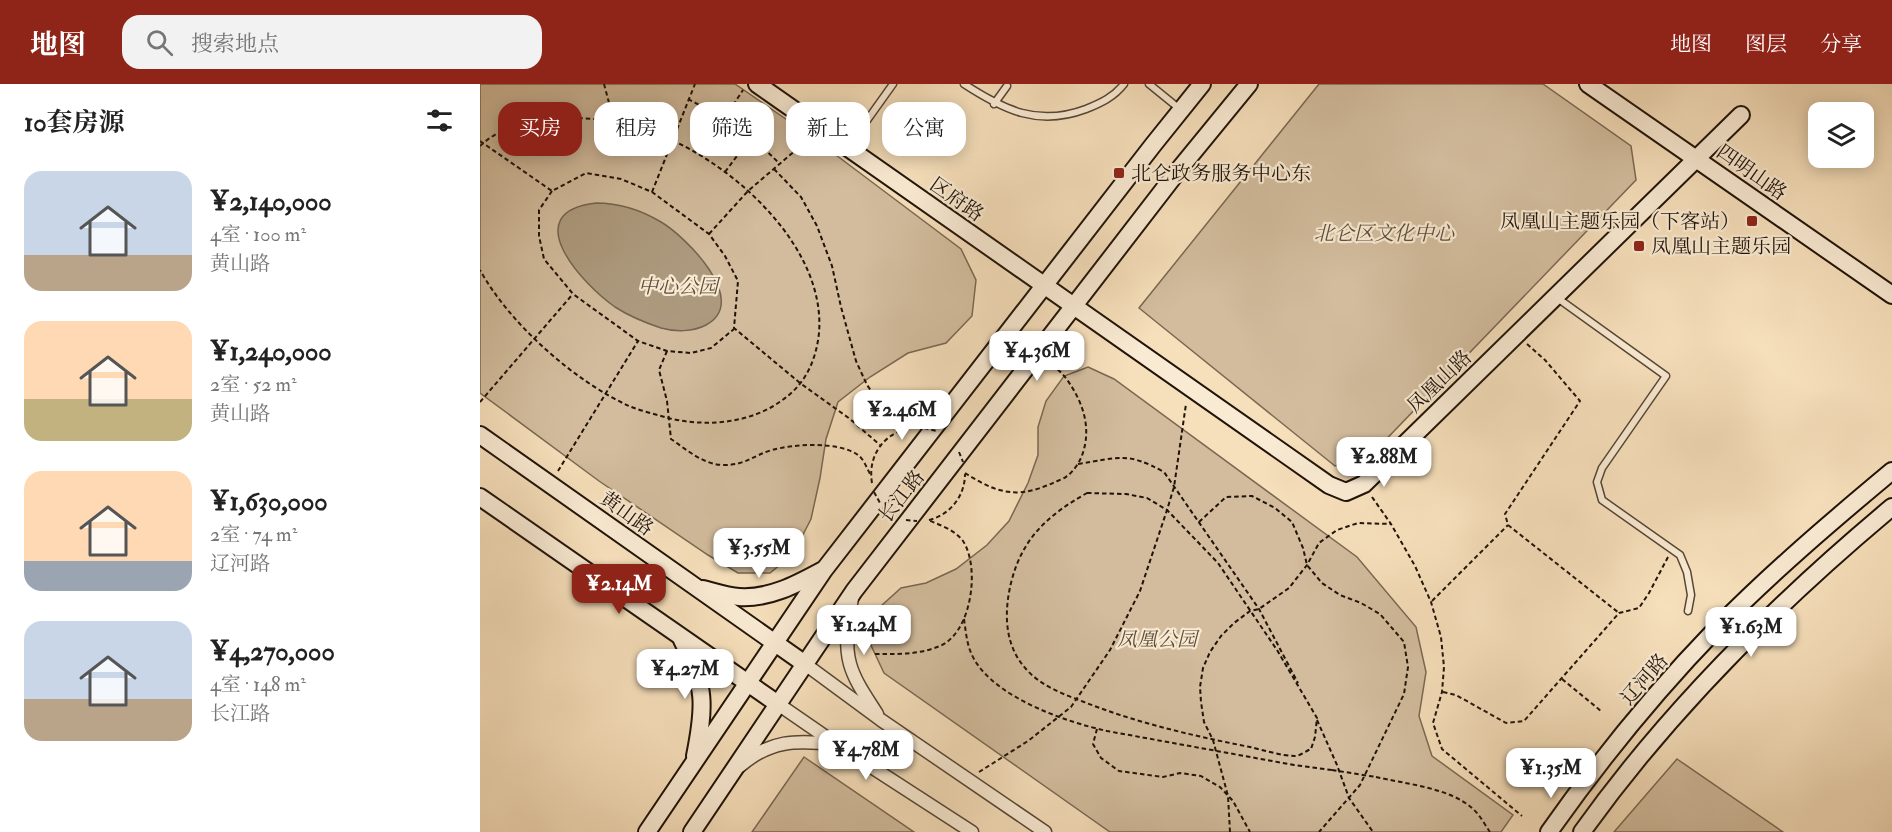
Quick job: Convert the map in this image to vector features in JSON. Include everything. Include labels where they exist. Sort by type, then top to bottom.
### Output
[{"type":"main road","name":"长江路","points":[[647,832],[824,570],[1203,84]]},
{"type":"main road","name":"长江路","points":[[692,832],[854,591],[1181,167],[1249,84]]},
{"type":"main road","name":"四明山路","points":[[1588,84],[1892,295]]},
{"type":"main road","name":"区府路","points":[[763,86],[786,104]]},
{"type":"main road","name":"凤凰山路","points":[[1364,484],[1741,115]]},
{"type":"main road","name":"区府路","points":[[859,156],[1044,285]]},
{"type":"main road","points":[[1044,285],[1329,485],[1346,492],[1364,484]]},
{"type":"main road","name":"黄山路","points":[[480,435],[805,664]]},
{"type":"main road","name":"辽河路","points":[[1549,832],[1581,786],[1661,690],[1716,629],[1780,568],[1892,471]]},
{"type":"main road","points":[[480,497],[778,704]]},
{"type":"main road","points":[[1582,832],[1603,803],[1675,717],[1736,649],[1798,589],[1892,507]]},
{"type":"main road","points":[[694,587],[737,597],[770,595],[824,570]]},
{"type":"main road","points":[[680,636],[693,661],[702,690],[701,723],[694,763]]},
{"type":"street","points":[[854,591],[848,624],[847,646],[850,663],[862,691],[880,720]]},
{"type":"street","name":"黄山路","points":[[805,664],[880,720],[1045,832]]},
{"type":"street","points":[[778,704],[972,832]]},
{"type":"street","points":[[730,774],[760,752],[792,741],[836,744]]},
{"type":"lane","points":[[870,117],[893,84]]},
{"type":"lane","points":[[964,84],[994,104],[1032,116],[1069,115],[1098,105],[1117,93],[1124,84]]},
{"type":"lane","points":[[1149,84],[1181,110]]},
{"type":"lane","points":[[994,104],[1007,85]]},
{"type":"lane","points":[[1555,297],[1666,376],[1602,468],[1598,482],[1602,500],[1680,555],[1687,572],[1691,595],[1688,611]]},
{"type":"path","points":[[604,84],[609,102]]},
{"type":"path","points":[[678,127],[695,84]]},
{"type":"path","points":[[735,102],[747,84]]},
{"type":"path","points":[[688,99],[694,102]]},
{"type":"path","points":[[774,106],[779,99]]},
{"type":"path","points":[[480,146],[491,136],[509,127],[549,118],[594,120]]},
{"type":"path","points":[[482,142],[552,191]]},
{"type":"path","points":[[652,192],[667,156]]},
{"type":"path","points":[[480,270],[511,314],[534,339],[580,377],[630,406],[668,418],[705,422],[751,417],[777,405],[793,393],[810,369],[817,350],[820,321],[817,299],[808,270],[781,226],[748,191],[701,156]]},
{"type":"path","points":[[724,172],[737,156]]},
{"type":"path","points":[[772,156],[780,164]]},
{"type":"path","points":[[709,234],[748,191],[789,156]]},
{"type":"path","points":[[774,169],[801,197],[817,226],[832,266],[856,361],[867,385],[880,403],[906,428]]},
{"type":"path","points":[[586,173],[621,179],[652,192],[709,234],[725,256],[738,281],[735,328],[711,348],[691,353],[667,351],[638,341],[573,294],[544,258],[539,236],[539,210],[552,191],[586,173]]},
{"type":"path","points":[[480,402],[573,294]]},
{"type":"path","points":[[735,328],[800,383],[850,419],[880,445]]},
{"type":"path","points":[[1517,334],[1545,360],[1580,401],[1505,514],[1508,525],[1619,613]]},
{"type":"path","points":[[551,484],[638,341]]},
{"type":"path","points":[[667,351],[659,370],[667,401],[671,439],[698,458],[722,465],[745,463],[770,450],[789,446],[838,446],[860,455],[870,474],[873,489],[880,503],[886,508]]},
{"type":"path","points":[[964,473],[992,487],[1010,492],[1024,492],[1043,488],[1069,476],[1078,464],[1086,445],[1087,426],[1082,408],[1064,376],[1038,352]]},
{"type":"path","points":[[968,779],[1028,741],[1071,707],[1078,700],[1110,650],[1140,591],[1174,487],[1184,430],[1188,386]]},
{"type":"path","points":[[870,474],[873,459],[880,445],[892,434],[906,428],[921,427],[943,435]]},
{"type":"path","points":[[898,517],[921,522],[937,518],[950,509],[959,497],[965,482],[965,466],[955,446]]},
{"type":"path","points":[[1078,464],[1129,457],[1164,472],[1259,609],[1317,718],[1349,798],[1373,832]]},
{"type":"path","points":[[1364,484],[1415,566],[1431,602],[1441,636],[1444,667],[1442,692],[1433,723],[1443,749],[1522,816]]},
{"type":"path","points":[[1087,493],[1126,494],[1147,498],[1167,510],[1218,563],[1250,611],[1277,650],[1317,718],[1316,737],[1311,749],[1296,756],[1213,740],[1112,713],[1056,691],[1025,668],[1012,646],[1006,621],[1008,596],[1018,560],[1025,545],[1056,512],[1087,493]]},
{"type":"path","points":[[1199,522],[1226,497],[1252,496],[1275,508],[1292,522],[1303,548],[1307,565],[1322,583],[1340,595],[1380,614],[1404,642],[1408,667],[1404,694],[1360,785],[1319,832]]},
{"type":"path","points":[[875,654],[920,653],[944,644],[958,632],[967,612],[972,581],[970,558],[963,541],[952,531],[928,520]]},
{"type":"path","points":[[1230,832],[1228,795],[1213,740],[1204,722],[1201,702],[1200,687],[1203,668],[1210,652],[1221,636],[1250,611],[1259,609],[1289,588],[1307,565],[1319,543],[1337,530],[1358,523],[1390,524]]},
{"type":"path","points":[[1431,602],[1508,525]]},
{"type":"path","points":[[1442,692],[1456,695],[1506,723],[1524,721],[1619,613],[1639,608],[1650,593],[1672,549]]},
{"type":"path","points":[[964,619],[968,643],[981,670],[1032,706],[1058,717],[1097,729],[1294,765],[1357,773],[1438,791],[1455,797],[1473,809],[1490,832]]},
{"type":"path","points":[[1562,679],[1601,711]]},
{"type":"path","points":[[1097,729],[1093,744],[1101,758],[1119,771],[1163,777],[1180,773],[1201,776],[1220,787],[1228,795],[1250,832]]},
{"type":"green space","name":"中心公园","points":[[480,84],[735,84],[761,102],[690,102],[690,156],[774,156],[774,111],[786,119],[786,156],[837,156],[961,249],[976,280],[972,316],[946,343],[908,353],[870,377],[838,402],[826,439],[811,519],[793,554],[770,573],[738,573],[708,555],[599,481],[480,393]]},
{"type":"green space","name":"北仑区文化中心","points":[[1319,84],[1543,84],[1631,146],[1636,180],[1370,456],[1335,466],[1139,308]]},
{"type":"green space","name":"凤凰公园","points":[[1088,367],[1114,379],[1357,557],[1416,627],[1426,672],[1419,716],[1432,756],[1513,815],[1501,832],[1110,832],[884,673],[868,639],[880,607],[901,588],[926,583],[956,569],[987,545],[1009,521],[1028,483],[1038,455],[1038,427],[1046,401],[1064,376]]},
{"type":"green space","points":[[804,757],[914,832],[752,832]]},
{"type":"green space","points":[[1677,759],[1783,832],[1614,832]]},
{"type":"shaded area","points":[[596,203],[629,208],[646,214],[672,229],[698,254],[718,286],[721,301],[718,314],[701,327],[684,331],[672,330],[655,326],[632,316],[601,296],[573,266],[563,250],[558,234],[561,220],[572,209]]},
{"type":"place","name":"北仑政务服务中心东","points":[[1119,173]]},
{"type":"place","name":"凤凰山主题乐园（下客站）","points":[[1752,221]]},
{"type":"place","name":"凤凰山主题乐园","points":[[1639,246]]}]
